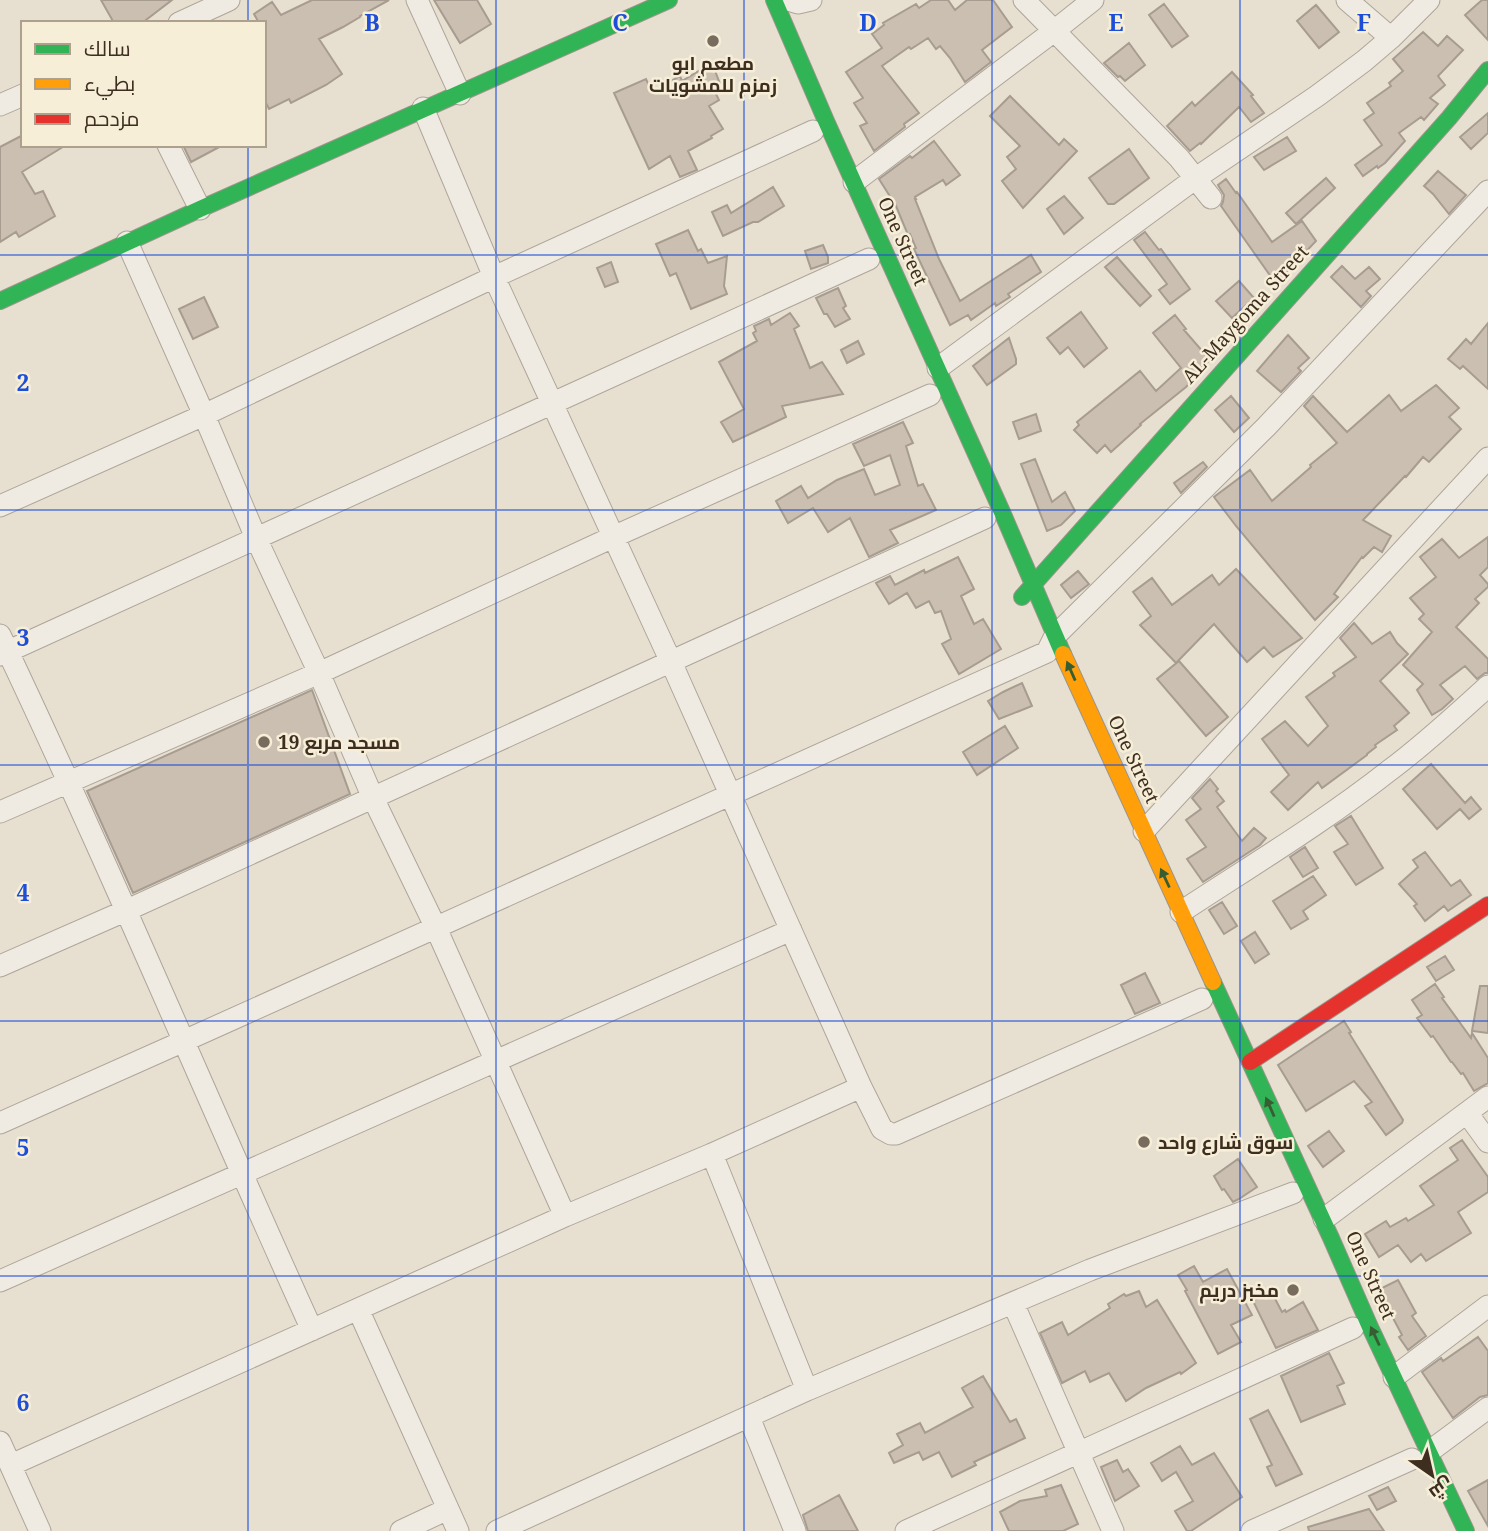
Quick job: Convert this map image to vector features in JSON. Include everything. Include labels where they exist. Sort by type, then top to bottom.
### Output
[{"type":"street","points":[[183,21],[229,0]]},
{"type":"street","points":[[416,0],[460,94]]},
{"type":"street","points":[[0,301],[423,108],[669,0]]},
{"type":"street","points":[[788,0],[799,3],[811,0]]},
{"type":"street","points":[[1024,0],[1179,158],[1211,198]]},
{"type":"street","points":[[854,182],[1093,0]]},
{"type":"street","points":[[1347,0],[1391,38]]},
{"type":"street","points":[[0,812],[318,673],[932,388],[1196,178],[1364,61],[1429,0]]},
{"type":"street","name":"One Street","points":[[765,1],[854,182],[932,388],[1024,589],[1181,912],[1243,1066],[1324,1219],[1415,1420],[1417,1457],[1465,1531]]},
{"type":"street","name":"AL-Maygoma Street","points":[[1024,589],[1449,118],[1488,71]]},
{"type":"street","points":[[0,105],[21,96]]},
{"type":"street","points":[[423,108],[494,277],[671,662],[861,1087],[883,1129],[896,1134],[1202,999]]},
{"type":"street","points":[[0,506],[204,415],[494,277],[813,131]]},
{"type":"street","points":[[169,147],[200,209]]},
{"type":"street","name":"One Street","points":[[830,167],[845,202]]},
{"type":"street","points":[[0,1123],[436,928],[1051,644],[1266,427],[1488,191]]},
{"type":"street","points":[[127,242],[256,538],[565,1216]]},
{"type":"street","points":[[313,1330],[69,782],[3,647],[256,538],[869,260]]},
{"type":"street","points":[[1143,831],[1488,458]]},
{"type":"street","points":[[0,966],[985,517]]},
{"type":"street","name":"One Street","points":[[1051,644],[1079,725]]},
{"type":"street","points":[[1181,912],[1390,771],[1488,686]]},
{"type":"street","points":[[1243,1066],[1488,905]]},
{"type":"street","points":[[0,1281],[791,930]]},
{"type":"street","points":[[11,1465],[565,1216],[861,1087]]},
{"type":"street","points":[[1324,1219],[1488,1097]]},
{"type":"street","points":[[1467,1112],[1488,1142]]},
{"type":"street","points":[[712,1154],[807,1390]]},
{"type":"street","points":[[497,1531],[807,1390],[1090,1270],[1293,1193]]},
{"type":"street","points":[[1013,1303],[1113,1531]]},
{"type":"street","points":[[1394,1377],[1488,1306]]},
{"type":"street","points":[[358,1309],[458,1531]]},
{"type":"street","points":[[906,1531],[1352,1327]]},
{"type":"street","points":[[1252,1531],[1417,1457],[1488,1408]]},
{"type":"street","points":[[749,1417],[795,1531]]},
{"type":"street","points":[[1400,1428],[1415,1420]]},
{"type":"street","points":[[0,1442],[40,1531]]},
{"type":"street","points":[[401,1531],[448,1509]]},
{"type":"building","points":[[101,0],[172,0],[145,21],[113,21]]},
{"type":"building","points":[[312,0],[389,0],[319,39],[342,74],[291,103],[289,99],[269,109],[266,103],[266,21],[258,21],[254,14],[272,2],[281,15]]},
{"type":"building","points":[[434,0],[477,0],[491,24],[460,43]]},
{"type":"building","points":[[931,0],[948,0],[955,10],[967,0],[993,0],[1012,27],[982,50],[991,62],[965,82],[940,46],[936,49],[928,38],[911,49],[909,47],[882,66],[919,113],[874,151],[860,126],[867,123],[854,103],[863,98],[846,72],[882,48],[872,34],[884,25],[883,23],[916,4],[919,8]]},
{"type":"building","points":[[1482,0],[1488,0],[1488,40],[1465,15]]},
{"type":"building","points":[[1164,4],[1188,36],[1172,47],[1149,15]]},
{"type":"building","points":[[1316,5],[1339,32],[1319,48],[1297,21]]},
{"type":"building","points":[[1423,32],[1438,46],[1447,36],[1463,50],[1438,76],[1445,85],[1430,98],[1438,104],[1424,120],[1421,117],[1399,133],[1405,141],[1385,163],[1363,176],[1355,165],[1382,145],[1364,120],[1374,113],[1367,103],[1391,86],[1389,83],[1403,71],[1393,59]]},
{"type":"building","points":[[1129,43],[1145,65],[1125,81],[1104,63]]},
{"type":"building","points":[[712,63],[722,89],[715,92],[719,100],[709,106],[723,129],[688,151],[697,170],[680,177],[670,156],[649,169],[614,93],[646,79],[652,92],[680,76],[682,81]]},
{"type":"building","points":[[1232,72],[1253,95],[1251,96],[1264,113],[1251,122],[1239,107],[1201,144],[1190,151],[1167,126],[1192,102],[1195,106]]},
{"type":"building","points":[[1010,96],[1059,145],[1064,139],[1077,151],[1023,208],[1002,181],[1016,169],[1007,157],[1020,146],[990,116]]},
{"type":"building","points":[[1488,113],[1488,133],[1471,149],[1460,137]]},
{"type":"building","points":[[21,136],[21,147],[63,147],[22,172],[35,194],[43,191],[55,216],[19,237],[16,232],[0,242],[0,147]]},
{"type":"building","points":[[1287,137],[1296,151],[1264,170],[1254,157]]},
{"type":"building","points":[[934,141],[960,175],[946,185],[943,180],[915,199],[939,259],[960,301],[1031,255],[1041,272],[1008,294],[1010,297],[996,306],[995,303],[971,320],[968,315],[950,325],[914,249],[916,248],[910,234],[908,235],[896,206],[879,179]]},
{"type":"building","points":[[184,147],[219,147],[191,162]]},
{"type":"building","points":[[1129,149],[1149,178],[1114,204],[1108,204],[1089,178]]},
{"type":"building","points":[[1438,171],[1466,195],[1449,214],[1424,186]]},
{"type":"building","points":[[1326,178],[1335,188],[1296,224],[1286,213]]},
{"type":"building","points":[[1226,179],[1272,242],[1302,221],[1316,241],[1282,277],[1274,281],[1221,206],[1224,195],[1218,185]]},
{"type":"building","points":[[773,187],[784,206],[758,222],[723,236],[712,212],[727,205],[731,213]]},
{"type":"building","points":[[1064,196],[1083,218],[1064,234],[1047,209]]},
{"type":"building","points":[[688,230],[698,251],[701,249],[708,263],[727,256],[724,286],[727,294],[691,309],[676,273],[670,276],[656,244]]},
{"type":"building","points":[[1145,232],[1190,289],[1170,304],[1159,290],[1167,284],[1134,240]]},
{"type":"building","points":[[823,245],[828,263],[811,269],[805,251]]},
{"type":"building","points":[[1117,257],[1151,296],[1140,306],[1105,267]]},
{"type":"building","points":[[611,262],[618,282],[605,287],[597,268]]},
{"type":"building","points":[[1342,266],[1355,279],[1369,267],[1380,279],[1366,291],[1371,296],[1361,307],[1331,277]]},
{"type":"building","points":[[1239,281],[1254,298],[1232,318],[1216,301]]},
{"type":"building","points":[[838,288],[846,306],[843,308],[850,319],[835,327],[816,298]]},
{"type":"building","points":[[204,297],[218,327],[193,339],[179,309]]},
{"type":"building","points":[[1081,312],[1107,348],[1084,367],[1068,347],[1060,354],[1047,338]]},
{"type":"building","points":[[790,313],[799,326],[794,329],[810,368],[822,362],[843,394],[782,406],[786,417],[733,442],[721,422],[744,409],[719,362],[757,341],[753,333],[756,331],[754,326],[769,319],[771,325]]},
{"type":"building","points":[[1175,315],[1186,329],[1184,330],[1210,360],[1192,376],[1194,378],[1186,387],[1140,424],[1111,452],[1105,445],[1097,453],[1074,430],[1079,425],[1077,422],[1140,371],[1156,391],[1181,368],[1153,333]]},
{"type":"building","points":[[1488,323],[1488,389],[1463,366],[1460,369],[1448,359],[1466,339],[1471,344]]},
{"type":"building","points":[[1288,335],[1309,358],[1298,368],[1301,371],[1281,392],[1257,371]]},
{"type":"building","points":[[1009,338],[1016,364],[987,385],[973,366]]},
{"type":"building","points":[[858,341],[864,354],[847,363],[841,350]]},
{"type":"building","points":[[1436,385],[1459,408],[1449,417],[1461,429],[1429,462],[1423,457],[1363,520],[1391,536],[1382,552],[1374,547],[1362,557],[1334,594],[1338,597],[1315,620],[1214,497],[1250,470],[1272,501],[1337,443],[1304,406],[1313,396],[1347,432],[1389,395],[1401,411]]},
{"type":"building","points":[[1231,396],[1249,418],[1234,432],[1215,410]]},
{"type":"building","points":[[1036,414],[1041,431],[1019,439],[1013,422]]},
{"type":"building","points":[[903,422],[913,443],[906,446],[918,486],[923,484],[936,510],[890,530],[898,543],[869,557],[850,518],[828,532],[813,508],[788,523],[776,501],[801,486],[808,498],[837,480],[864,469],[875,495],[900,485],[890,455],[864,466],[853,444]]},
{"type":"building","points":[[1035,459],[1052,502],[1065,492],[1075,511],[1061,525],[1047,531],[1021,464]]},
{"type":"building","points":[[1203,462],[1207,467],[1181,493],[1174,483]]},
{"type":"building","points":[[1488,537],[1488,567],[1480,575],[1488,587],[1475,599],[1479,603],[1456,627],[1488,659],[1488,673],[1477,679],[1465,666],[1440,685],[1453,699],[1432,715],[1417,690],[1423,684],[1403,665],[1432,632],[1419,619],[1424,614],[1410,598],[1436,577],[1420,557],[1442,539],[1459,558]]},
{"type":"building","points":[[958,557],[974,589],[961,596],[974,624],[983,619],[1001,649],[959,674],[942,644],[951,639],[941,611],[935,613],[929,601],[916,608],[907,593],[889,604],[876,583],[890,576],[895,585]]},
{"type":"building","points":[[1236,569],[1302,638],[1273,657],[1264,647],[1247,662],[1214,624],[1176,663],[1140,625],[1151,616],[1133,592],[1152,578],[1172,605],[1212,575],[1219,585]]},
{"type":"building","points":[[1078,571],[1089,584],[1071,598],[1061,585]]},
{"type":"building","points":[[1354,623],[1372,644],[1390,632],[1408,654],[1380,681],[1409,713],[1394,726],[1397,730],[1375,745],[1367,755],[1322,788],[1318,782],[1288,810],[1271,792],[1289,775],[1262,739],[1285,721],[1308,746],[1328,726],[1306,697],[1356,657],[1340,638]]},
{"type":"building","points":[[1179,661],[1228,717],[1206,736],[1157,679]]},
{"type":"building","points":[[1022,683],[1032,706],[999,719],[988,701]]},
{"type":"building","name":"مسجد مربع 19","points":[[312,690],[350,794],[133,893],[87,791]]},
{"type":"building","points":[[1005,726],[1018,748],[977,775],[963,752]]},
{"type":"building","points":[[1431,764],[1465,803],[1471,797],[1481,809],[1469,819],[1460,809],[1437,829],[1403,789]]},
{"type":"building","points":[[1210,779],[1224,801],[1217,807],[1242,841],[1254,828],[1266,838],[1260,845],[1203,882],[1187,859],[1206,847],[1186,820],[1201,809],[1192,798]]},
{"type":"building","points":[[1351,816],[1383,868],[1356,885],[1334,852],[1348,844],[1335,826]]},
{"type":"building","points":[[1305,847],[1318,868],[1303,877],[1290,857]]},
{"type":"building","points":[[1425,852],[1451,886],[1460,880],[1471,895],[1448,911],[1444,906],[1425,921],[1414,906],[1417,904],[1399,884],[1418,867],[1413,860]]},
{"type":"building","points":[[1313,876],[1326,895],[1303,911],[1308,919],[1291,929],[1273,901]]},
{"type":"building","points":[[1222,902],[1237,926],[1224,934],[1209,910]]},
{"type":"building","points":[[1255,932],[1269,954],[1255,963],[1241,941]]},
{"type":"building","points":[[1445,956],[1454,970],[1436,981],[1427,967]]},
{"type":"building","points":[[1145,973],[1160,1003],[1135,1014],[1121,985]]},
{"type":"building","points":[[1435,984],[1444,997],[1442,998],[1471,1038],[1472,1033],[1488,1058],[1488,1083],[1474,1091],[1463,1073],[1461,1074],[1417,1018],[1422,1015],[1412,1000]]},
{"type":"building","points":[[1480,986],[1488,986],[1488,1033],[1472,1031]]},
{"type":"building","points":[[1344,1021],[1403,1120],[1386,1135],[1365,1106],[1372,1102],[1354,1081],[1306,1111],[1278,1065]]},
{"type":"building","points":[[1329,1131],[1344,1151],[1323,1167],[1308,1146]]},
{"type":"building","points":[[1462,1140],[1488,1177],[1488,1192],[1458,1212],[1471,1233],[1426,1261],[1421,1254],[1411,1262],[1398,1245],[1379,1257],[1365,1234],[1386,1221],[1390,1227],[1406,1218],[1408,1221],[1434,1205],[1420,1186],[1458,1160],[1450,1148]]},
{"type":"building","points":[[1238,1159],[1257,1187],[1233,1202],[1214,1176]]},
{"type":"building","points":[[1194,1266],[1203,1282],[1227,1269],[1252,1315],[1231,1325],[1241,1342],[1218,1354],[1178,1275]]},
{"type":"building","points":[[1398,1280],[1416,1313],[1412,1316],[1426,1336],[1408,1350],[1399,1337],[1402,1335],[1378,1290]]},
{"type":"building","points":[[1139,1291],[1146,1307],[1157,1300],[1196,1363],[1181,1374],[1180,1372],[1146,1388],[1126,1401],[1109,1373],[1090,1382],[1085,1371],[1062,1383],[1040,1333],[1062,1322],[1068,1335],[1110,1308],[1108,1304],[1124,1294],[1126,1296]]},
{"type":"building","points":[[1271,1291],[1282,1312],[1303,1302],[1318,1330],[1276,1348],[1253,1301]]},
{"type":"building","points":[[1478,1337],[1488,1351],[1488,1395],[1480,1397],[1453,1418],[1422,1372]]},
{"type":"building","points":[[1329,1353],[1344,1383],[1337,1386],[1345,1404],[1301,1422],[1281,1376]]},
{"type":"building","points":[[983,1376],[1010,1422],[1016,1419],[1025,1438],[974,1462],[976,1465],[952,1477],[939,1452],[923,1460],[919,1452],[894,1463],[889,1453],[903,1445],[897,1434],[920,1423],[925,1433],[973,1407],[962,1388]]},
{"type":"building","points":[[1268,1410],[1302,1474],[1276,1486],[1267,1467],[1272,1465],[1250,1419]]},
{"type":"building","points":[[1180,1446],[1192,1465],[1214,1453],[1242,1497],[1191,1531],[1187,1531],[1175,1511],[1193,1501],[1176,1472],[1162,1481],[1151,1463]]},
{"type":"building","points":[[1117,1460],[1123,1472],[1128,1469],[1139,1486],[1115,1501],[1101,1467]]},
{"type":"building","points":[[1488,1480],[1488,1526],[1468,1491]]},
{"type":"building","points":[[1061,1485],[1078,1524],[1063,1531],[1009,1531],[1000,1512],[1020,1501],[1047,1496],[1045,1490]]},
{"type":"building","points":[[1388,1487],[1396,1501],[1377,1510],[1369,1496]]},
{"type":"building","points":[[839,1495],[858,1531],[808,1531],[803,1515]]},
{"type":"building","points":[[1369,1509],[1384,1531],[1309,1531],[1308,1527]]},
{"type":"traffic: fast","points":[[0,301],[669,0]]},
{"type":"traffic: fast","points":[[774,0],[1063,654]]},
{"type":"traffic: fast","points":[[1022,597],[1449,118],[1488,70]]},
{"type":"traffic: fast","points":[[1213,982],[1466,1531]]},
{"type":"traffic: slow","points":[[1063,654],[1213,982]]},
{"type":"traffic: jam","points":[[1250,1062],[1488,905]]},
{"type":"place","name":"مطعم ابو زمزم للمشويات","points":[[713,41]]},
{"type":"place","name":"مسجد مربع 19","points":[[264,742]]},
{"type":"place","name":"سوق شارع واحد","points":[[1144,1142]]},
{"type":"place","name":"مخبز دريم","points":[[1293,1290]]}]
